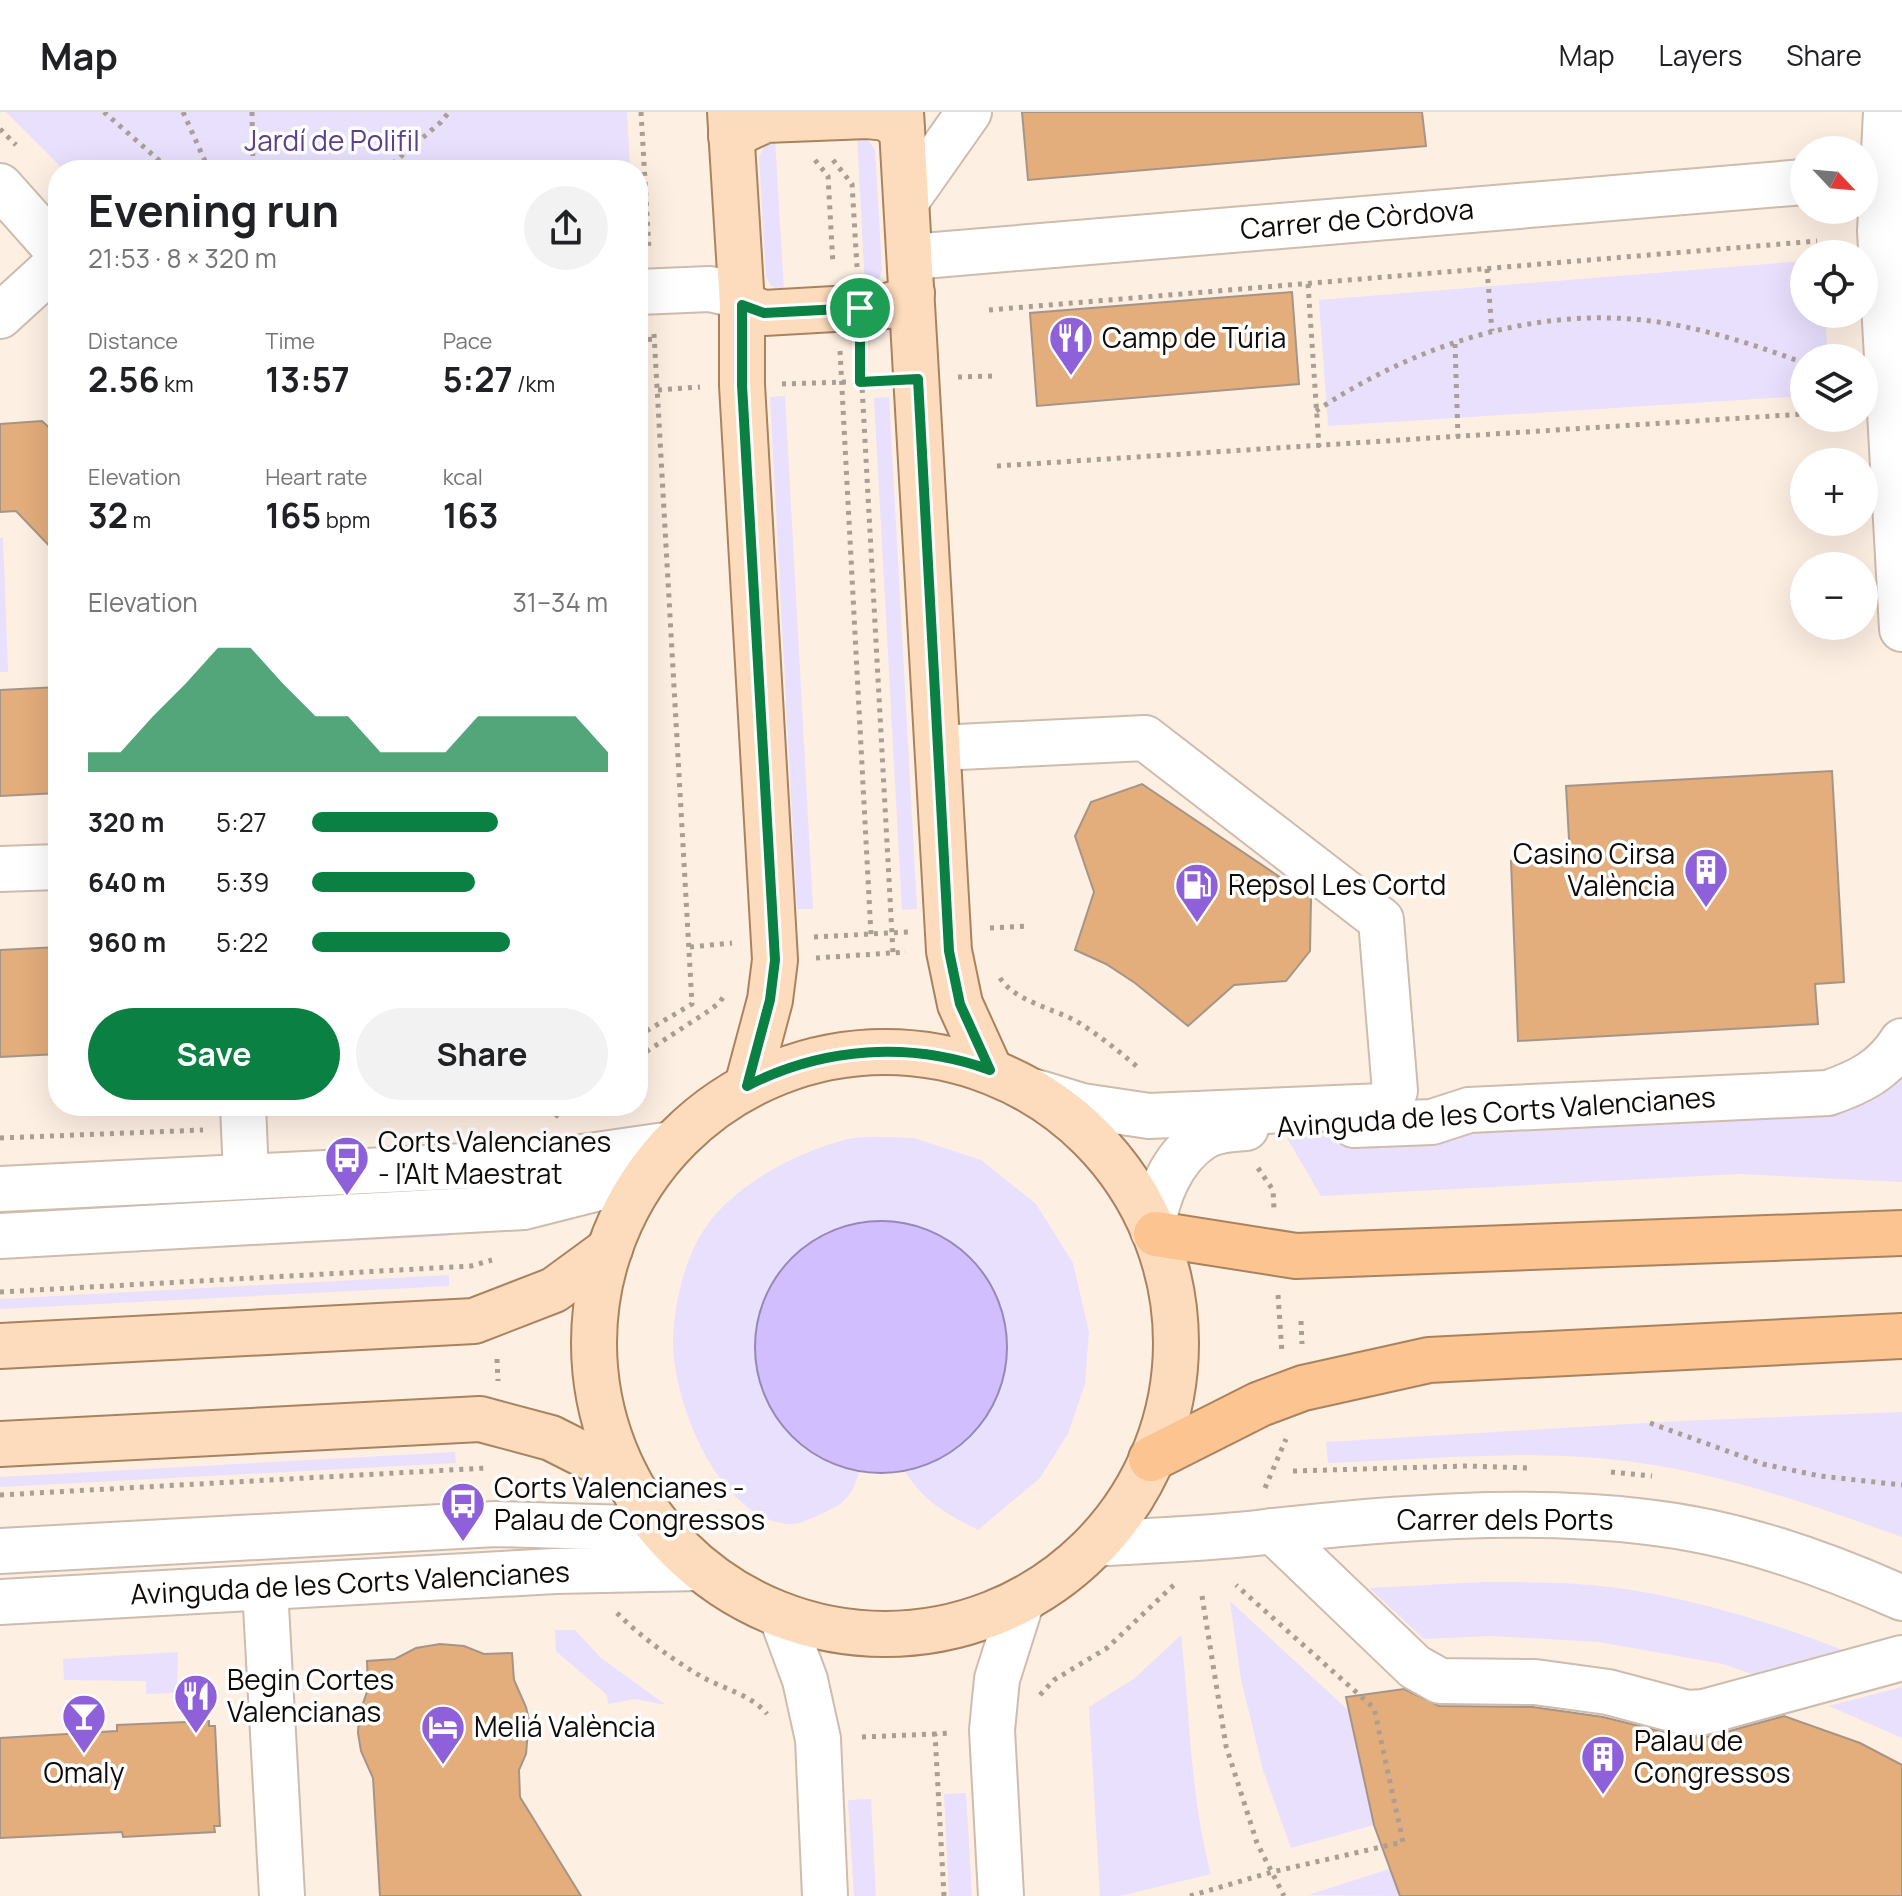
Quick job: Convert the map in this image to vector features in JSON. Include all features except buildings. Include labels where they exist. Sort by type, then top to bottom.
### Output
[{"type":"highway","points":[[1155,1232],[1296,1256],[1902,1233]]},
{"type":"highway","points":[[1151,1459],[1260,1404],[1303,1388],[1429,1360],[1902,1336]]},
{"type":"main road","points":[[747,1086],[770,1000],[775,960],[742,385],[741,300],[731,124],[765,120],[867,116],[902,120],[952,973],[960,1004],[990,1070]]},
{"type":"main road","points":[[741,300],[764,313],[887,306],[900,302],[911,275]]},
{"type":"main road","points":[[869,1051],[923,1053],[990,1070],[1036,1092],[1094,1141],[1116,1169],[1155,1232],[1170,1282],[1175,1325],[1174,1382],[1151,1459],[1120,1514],[1096,1544],[1067,1570],[1022,1600],[950,1627],[895,1634],[847,1632],[781,1615],[731,1590],[699,1568],[661,1529],[626,1476],[602,1411],[595,1365],[595,1318],[610,1249],[620,1222],[659,1160],[716,1106],[767,1076],[816,1059],[869,1051]]},
{"type":"main road","points":[[0,1346],[474,1321],[554,1290],[610,1249]]},
{"type":"main road","points":[[0,1444],[480,1419],[551,1438],[626,1476]]},
{"type":"street","points":[[907,200],[969,112]]},
{"type":"street","points":[[1867,112],[1883,175]]},
{"type":"street","points":[[1886,112],[1880,231],[1902,629]]},
{"type":"street","name":"Carrer de Còrdova","points":[[911,275],[1790,183]]},
{"type":"street","points":[[0,186],[48,240]]},
{"type":"street","points":[[0,316],[48,272]]},
{"type":"street","points":[[648,292],[710,289],[741,300]]},
{"type":"street","points":[[938,748],[1145,738],[1381,920],[1395,1091],[1394,1097],[1383,1106],[1168,1117],[1122,1114],[1036,1092]]},
{"type":"street","points":[[0,869],[48,867]]},
{"type":"street","name":"Avinguda de les Corts Valencianes","points":[[1155,1232],[1154,1210],[1165,1181],[1201,1139],[1228,1129],[1417,1123],[1432,1122],[1469,1110],[1828,1093],[1861,1082],[1896,1050]]},
{"type":"street","points":[[226,1118],[246,1175]]},
{"type":"street","points":[[0,1189],[246,1175],[659,1160]]},
{"type":"street","points":[[0,1236],[524,1207],[659,1160]]},
{"type":"street","points":[[1266,1514],[1415,1667],[1440,1681],[1535,1682],[1608,1692],[1687,1713],[1704,1712],[1902,1658]]},
{"type":"street","name":"Carrer dels Ports","points":[[1096,1544],[1266,1514],[1419,1518],[1586,1516],[1650,1522],[1758,1543],[1848,1574],[1902,1598]]},
{"type":"street","points":[[0,1551],[496,1524],[661,1529]]},
{"type":"street","name":"Avinguda de les Corts Valencianes","points":[[0,1602],[555,1571],[699,1568]]},
{"type":"street","points":[[265,1588],[282,1896]]},
{"type":"street","points":[[1001,1896],[992,1730],[997,1679],[1022,1600]]},
{"type":"street","points":[[781,1615],[805,1680],[818,1739],[825,1896]]},
{"type":"path","points":[[104,112],[159,160]]},
{"type":"path","points":[[183,112],[205,160]]},
{"type":"path","points":[[252,112],[253,160]]},
{"type":"path","points":[[397,160],[449,112]]},
{"type":"path","points":[[641,112],[644,160]]},
{"type":"path","points":[[808,118],[801,143],[828,176],[860,382],[893,953]]},
{"type":"path","points":[[808,118],[819,142],[852,184],[843,384],[871,935]]},
{"type":"path","points":[[989,310],[1790,243]]},
{"type":"path","points":[[1487,269],[1492,331]]},
{"type":"path","points":[[1308,284],[1319,447]]},
{"type":"path","points":[[1316,411],[1348,390],[1399,364],[1492,331],[1553,321],[1600,317],[1649,321],[1708,332],[1790,358]]},
{"type":"path","points":[[648,339],[655,339],[692,1004],[648,1030]]},
{"type":"path","points":[[1455,344],[1458,437]]},
{"type":"path","points":[[658,390],[993,376]]},
{"type":"path","points":[[997,466],[1790,415]]},
{"type":"path","points":[[977,928],[1029,926]]},
{"type":"path","points":[[805,937],[920,932]]},
{"type":"path","points":[[690,947],[744,941]]},
{"type":"path","points":[[804,959],[920,952]]},
{"type":"path","points":[[995,967],[1013,991],[1085,1027],[1144,1073]]},
{"type":"path","points":[[648,1050],[720,1002],[730,981]]},
{"type":"path","points":[[0,1138],[226,1118]]},
{"type":"path","points":[[0,1292],[471,1266],[492,1260],[501,1425]]},
{"type":"path","points":[[1301,1321],[1302,1352]]},
{"type":"path","points":[[1280,1322],[1282,1353]]},
{"type":"path","points":[[1650,1423],[1763,1464],[1820,1476],[1902,1485]]},
{"type":"path","points":[[1266,1514],[1287,1443]]},
{"type":"path","points":[[0,1495],[482,1468]]},
{"type":"path","points":[[1037,1702],[1054,1680],[1107,1648],[1179,1580]]},
{"type":"path","points":[[1190,1896],[1272,1872],[1403,1842],[1374,1708],[1236,1585]]},
{"type":"path","points":[[1202,1596],[1226,1746],[1257,1843],[1284,1896]]},
{"type":"path","points":[[615,1611],[664,1652],[702,1677],[755,1702],[769,1718]]},
{"type":"path","points":[[861,1737],[960,1733]]},
{"type":"path","points":[[935,1734],[944,1896]]},
{"type":"green space","name":"Jardí de Polifil","points":[[6,112],[627,112],[629,160],[54,160]]},
{"type":"green space","points":[[857,136],[868,140],[875,150],[882,270],[879,280],[865,286]]},
{"type":"green space","points":[[775,140],[784,291],[771,286],[766,276],[759,157],[764,146]]},
{"type":"green space","points":[[1790,262],[1790,328],[1826,328],[1827,344],[1790,344],[1790,397],[1328,426],[1319,300]]},
{"type":"green space","points":[[785,396],[813,909],[797,909],[770,397]]},
{"type":"green space","points":[[889,397],[917,909],[902,910],[874,398]]},
{"type":"green space","points":[[0,538],[3,538],[8,672],[0,672]]},
{"type":"green space","points":[[1902,1079],[1902,1182],[1739,1174],[1321,1196],[1287,1138],[1856,1105],[1874,1098]]},
{"type":"green space","points":[[914,1138],[981,1160],[1036,1204],[1073,1263],[1089,1332],[1085,1384],[1068,1434],[1040,1478],[978,1530],[945,1512],[920,1491],[904,1470],[931,1463],[1004,1376],[1007,1335],[997,1295],[974,1261],[904,1222],[863,1221],[824,1233],[768,1291],[756,1328],[756,1366],[819,1458],[859,1472],[856,1481],[841,1503],[804,1522],[786,1524],[761,1516],[720,1479],[691,1425],[682,1397],[673,1332],[688,1263],[699,1238],[725,1205],[781,1165],[821,1147],[850,1139]]},
{"type":"green space","points":[[448,1225],[449,1236],[0,1259],[0,1249]]},
{"type":"green space","points":[[449,1275],[449,1286],[0,1309],[0,1299]]},
{"type":"green space","points":[[1902,1412],[1902,1537],[1758,1489],[1646,1464],[1539,1455],[1328,1463],[1326,1442],[1680,1421]]},
{"type":"green space","points":[[455,1452],[456,1463],[0,1487],[0,1477]]},
{"type":"green space","points":[[1485,1582],[1584,1584],[1643,1592],[1749,1618],[1853,1654],[1763,1678],[1723,1664],[1599,1642],[1491,1636],[1424,1639],[1369,1588]]},
{"type":"green space","points":[[1230,1601],[1349,1711],[1374,1825],[1291,1848],[1263,1770],[1241,1679]]},
{"type":"green space","points":[[555,1630],[575,1630],[601,1658],[666,1705],[635,1699],[608,1704],[607,1695],[556,1651]]},
{"type":"green space","points":[[1181,1635],[1195,1785],[1211,1874],[1120,1896],[1100,1896],[1089,1707],[1135,1678]]},
{"type":"green space","points":[[178,1652],[177,1693],[146,1694],[146,1681],[64,1680],[63,1659]]},
{"type":"green space","points":[[1902,1687],[1902,1738],[1829,1706]]},
{"type":"green space","points":[[966,1793],[972,1896],[949,1896],[944,1794]]},
{"type":"green space","points":[[871,1799],[876,1896],[854,1896],[848,1800]]},
{"type":"green space","points":[[1389,1869],[1400,1896],[1308,1895]]},
{"type":"shaded area","points":[[881,1221],[929,1231],[970,1258],[997,1299],[1007,1347],[997,1395],[970,1436],[929,1463],[881,1473],[833,1463],[792,1436],[765,1395],[755,1347],[765,1299],[792,1258],[833,1231]]},
{"type":"place","name":"Camp de Túria","points":[[1071,377]]},
{"type":"place","name":"Casino Cirsa València","points":[[1706,909]]},
{"type":"place","name":"Repsol Les Cortd","points":[[1197,924]]},
{"type":"place","name":"Corts Valencianes - l'Alt Maestrat","points":[[347,1197]]},
{"type":"place","name":"Corts Valencianes - Palau de Congressos","points":[[463,1543]]},
{"type":"place","name":"Begin Cortes Valencianas","points":[[196,1735]]},
{"type":"place","name":"Omaly","points":[[84,1755]]},
{"type":"place","name":"Meliá València","points":[[443,1766]]},
{"type":"place","name":"Palau de Congressos","points":[[1603,1796]]},
{"type":"route","points":[[742,305],[764,313],[860,308],[860,382],[918,379],[949,951],[960,1004],[990,1070],[923,1053],[869,1051],[816,1059],[747,1086],[770,1000],[775,960],[742,385],[742,305]]}]
